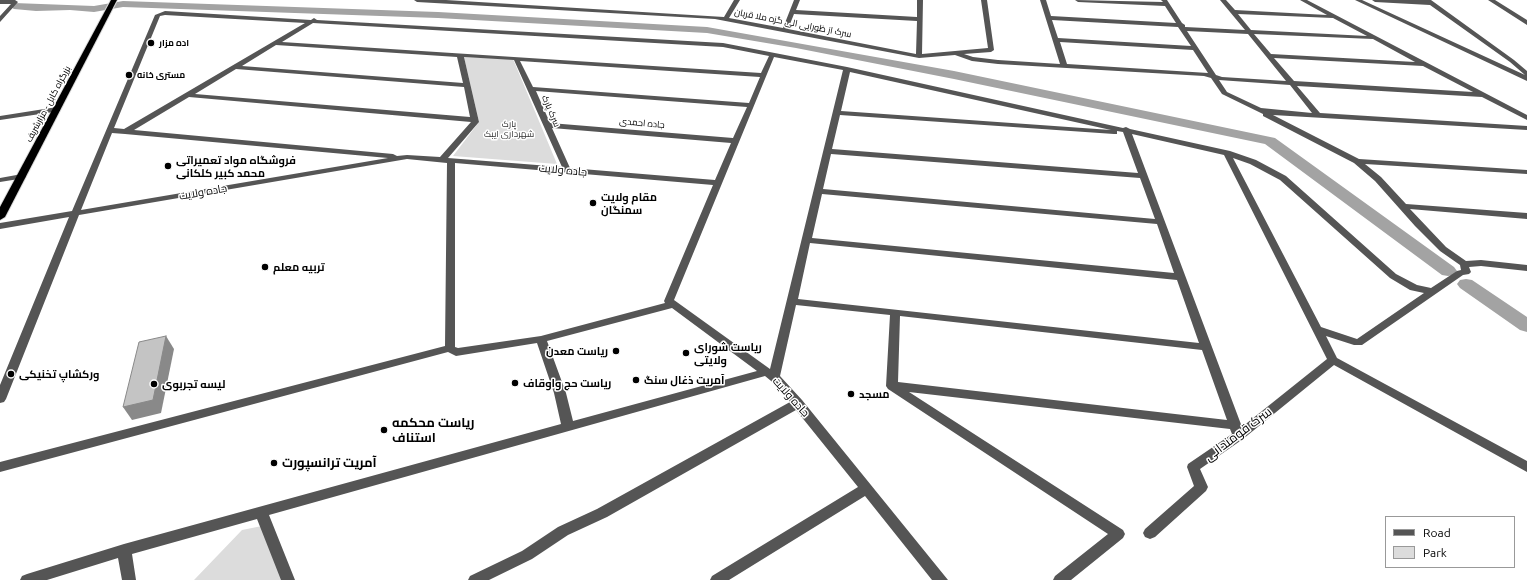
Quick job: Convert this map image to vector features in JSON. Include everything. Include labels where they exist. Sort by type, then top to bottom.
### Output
[{"type":"highway","name":"بزرگراه کابل - مزارشریف","points":[[0,217],[114,0]]},
{"type":"street","name":"سرک از ظورایی الی گزه ملا قربان","points":[[417,0],[594,7],[716,17],[919,56],[991,50],[984,0]]},
{"type":"street","points":[[726,19],[737,0]]},
{"type":"street","points":[[785,30],[797,0]]},
{"type":"street","points":[[919,56],[920,0]]},
{"type":"street","points":[[1043,0],[1064,65]]},
{"type":"street","points":[[1078,0],[1166,2],[1224,93],[1233,99],[1265,112],[1358,161],[1378,179],[1418,224],[1443,249],[1464,264],[1527,268]]},
{"type":"street","points":[[1223,0],[1318,115]]},
{"type":"street","points":[[1303,0],[1527,118]]},
{"type":"street","points":[[1358,0],[1527,79]]},
{"type":"street","points":[[1375,0],[1429,1],[1512,61],[1527,74]]},
{"type":"street","points":[[1491,0],[1527,23]]},
{"type":"street","points":[[0,2],[15,2],[0,20]]},
{"type":"street","points":[[792,12],[920,19]]},
{"type":"street","points":[[1233,12],[1335,17]]},
{"type":"street","points":[[0,399],[109,130],[158,15],[165,13],[314,20],[723,46],[847,69],[1227,153],[1253,162],[1282,178],[1393,276],[1414,288],[1433,291]]},
{"type":"street","points":[[1049,18],[1250,32],[1375,38]]},
{"type":"street","points":[[125,132],[314,20]]},
{"type":"street","points":[[1055,40],[1194,48]]},
{"type":"street","points":[[276,43],[764,75]]},
{"type":"street","points":[[954,53],[972,59],[1204,74],[1222,79],[1482,95]]},
{"type":"street","points":[[450,348],[447,160],[475,122],[460,55]]},
{"type":"street","points":[[674,304],[669,301],[772,55]]},
{"type":"street","points":[[1270,56],[1425,64]]},
{"type":"street","name":"سرک پارک","points":[[516,59],[531,88],[567,170]]},
{"type":"street","points":[[235,67],[467,85]]},
{"type":"street","points":[[27,580],[124,550],[568,427],[770,374],[792,301],[847,69]]},
{"type":"street","points":[[531,88],[752,105]]},
{"type":"street","points":[[188,95],[475,120]]},
{"type":"street","points":[[0,118],[57,109]]},
{"type":"street","points":[[1265,112],[1527,128]]},
{"type":"street","points":[[836,113],[1126,131]]},
{"type":"street","name":"جاده احمدی","points":[[547,125],[736,141]]},
{"type":"street","name":"جاده ولایت","points":[[109,130],[719,183]]},
{"type":"street","points":[[892,386],[1236,431],[1126,131]]},
{"type":"street","points":[[828,151],[1142,176]]},
{"type":"street","points":[[1227,153],[1333,360],[1527,467]]},
{"type":"street","name":"جاده ولایت","points":[[0,226],[407,157]]},
{"type":"street","points":[[1358,161],[1527,172]]},
{"type":"street","points":[[0,180],[22,176]]},
{"type":"street","points":[[818,191],[1160,222]]},
{"type":"street","points":[[1403,206],[1527,216]]},
{"type":"street","points":[[807,240],[1180,276]]},
{"type":"street","points":[[1317,329],[1358,343],[1460,273],[1466,272],[1464,264]]},
{"type":"street","points":[[792,301],[1206,347]]},
{"type":"street","points":[[0,467],[450,348],[456,352],[541,339],[674,304]]},
{"type":"street","name":"جاده ولایت","points":[[674,304],[780,382],[941,580]]},
{"type":"street","points":[[892,386],[895,313]]},
{"type":"street","points":[[541,339],[560,392],[568,427]]},
{"type":"street","name":"سرک قومندانی","points":[[1150,533],[1201,487],[1193,467],[1236,431],[1333,360]]},
{"type":"street","points":[[892,386],[1118,534],[1060,580]]},
{"type":"street","points":[[475,580],[527,555],[563,530],[602,513],[798,403]]},
{"type":"street","points":[[717,580],[867,488]]},
{"type":"street","points":[[261,513],[288,580]]},
{"type":"street","points":[[124,550],[129,580]]},
{"type":"green space","name":"پارک شهرداری ایبک","points":[[464,57],[513,59],[557,164],[453,156],[479,122]]},
{"type":"green space","points":[[262,526],[287,580],[194,580],[242,530]]},
{"type":"building","points":[[166,336],[153,400],[123,407],[139,342]]},
{"type":"waterway","points":[[14,6],[94,9],[123,4],[438,15],[707,30],[796,45],[954,75],[1270,141],[1448,271]]},
{"type":"waterway","points":[[1466,284],[1527,326]]},
{"type":"place","name":"اده مزار","points":[[151,43]]},
{"type":"place","name":"مستری خانه","points":[[129,75]]},
{"type":"place","name":"فروشگاه مواد تعمیراتی محمد کبیر کلکانی","points":[[168,166]]},
{"type":"place","name":"مقام ولایت سمنگان","points":[[593,203]]},
{"type":"place","name":"تربیه معلم","points":[[265,267]]},
{"type":"place","name":"ریاست معدن","points":[[616,351]]},
{"type":"place","name":"ریاست شورای ولایتی","points":[[686,353]]},
{"type":"place","name":"ورکشاپ تخنیکی","points":[[11,374]]},
{"type":"place","name":"آمریت ذغال سنگ","points":[[636,380]]},
{"type":"place","name":"ریاست حج واوقاف","points":[[515,383]]},
{"type":"place","name":"لیسه تجربوی","points":[[154,384]]},
{"type":"place","name":"مسجد","points":[[851,394]]},
{"type":"place","name":"ریاست محکمه استناف","points":[[384,430]]},
{"type":"place","name":"آمریت ترانسپورت","points":[[274,463]]}]
